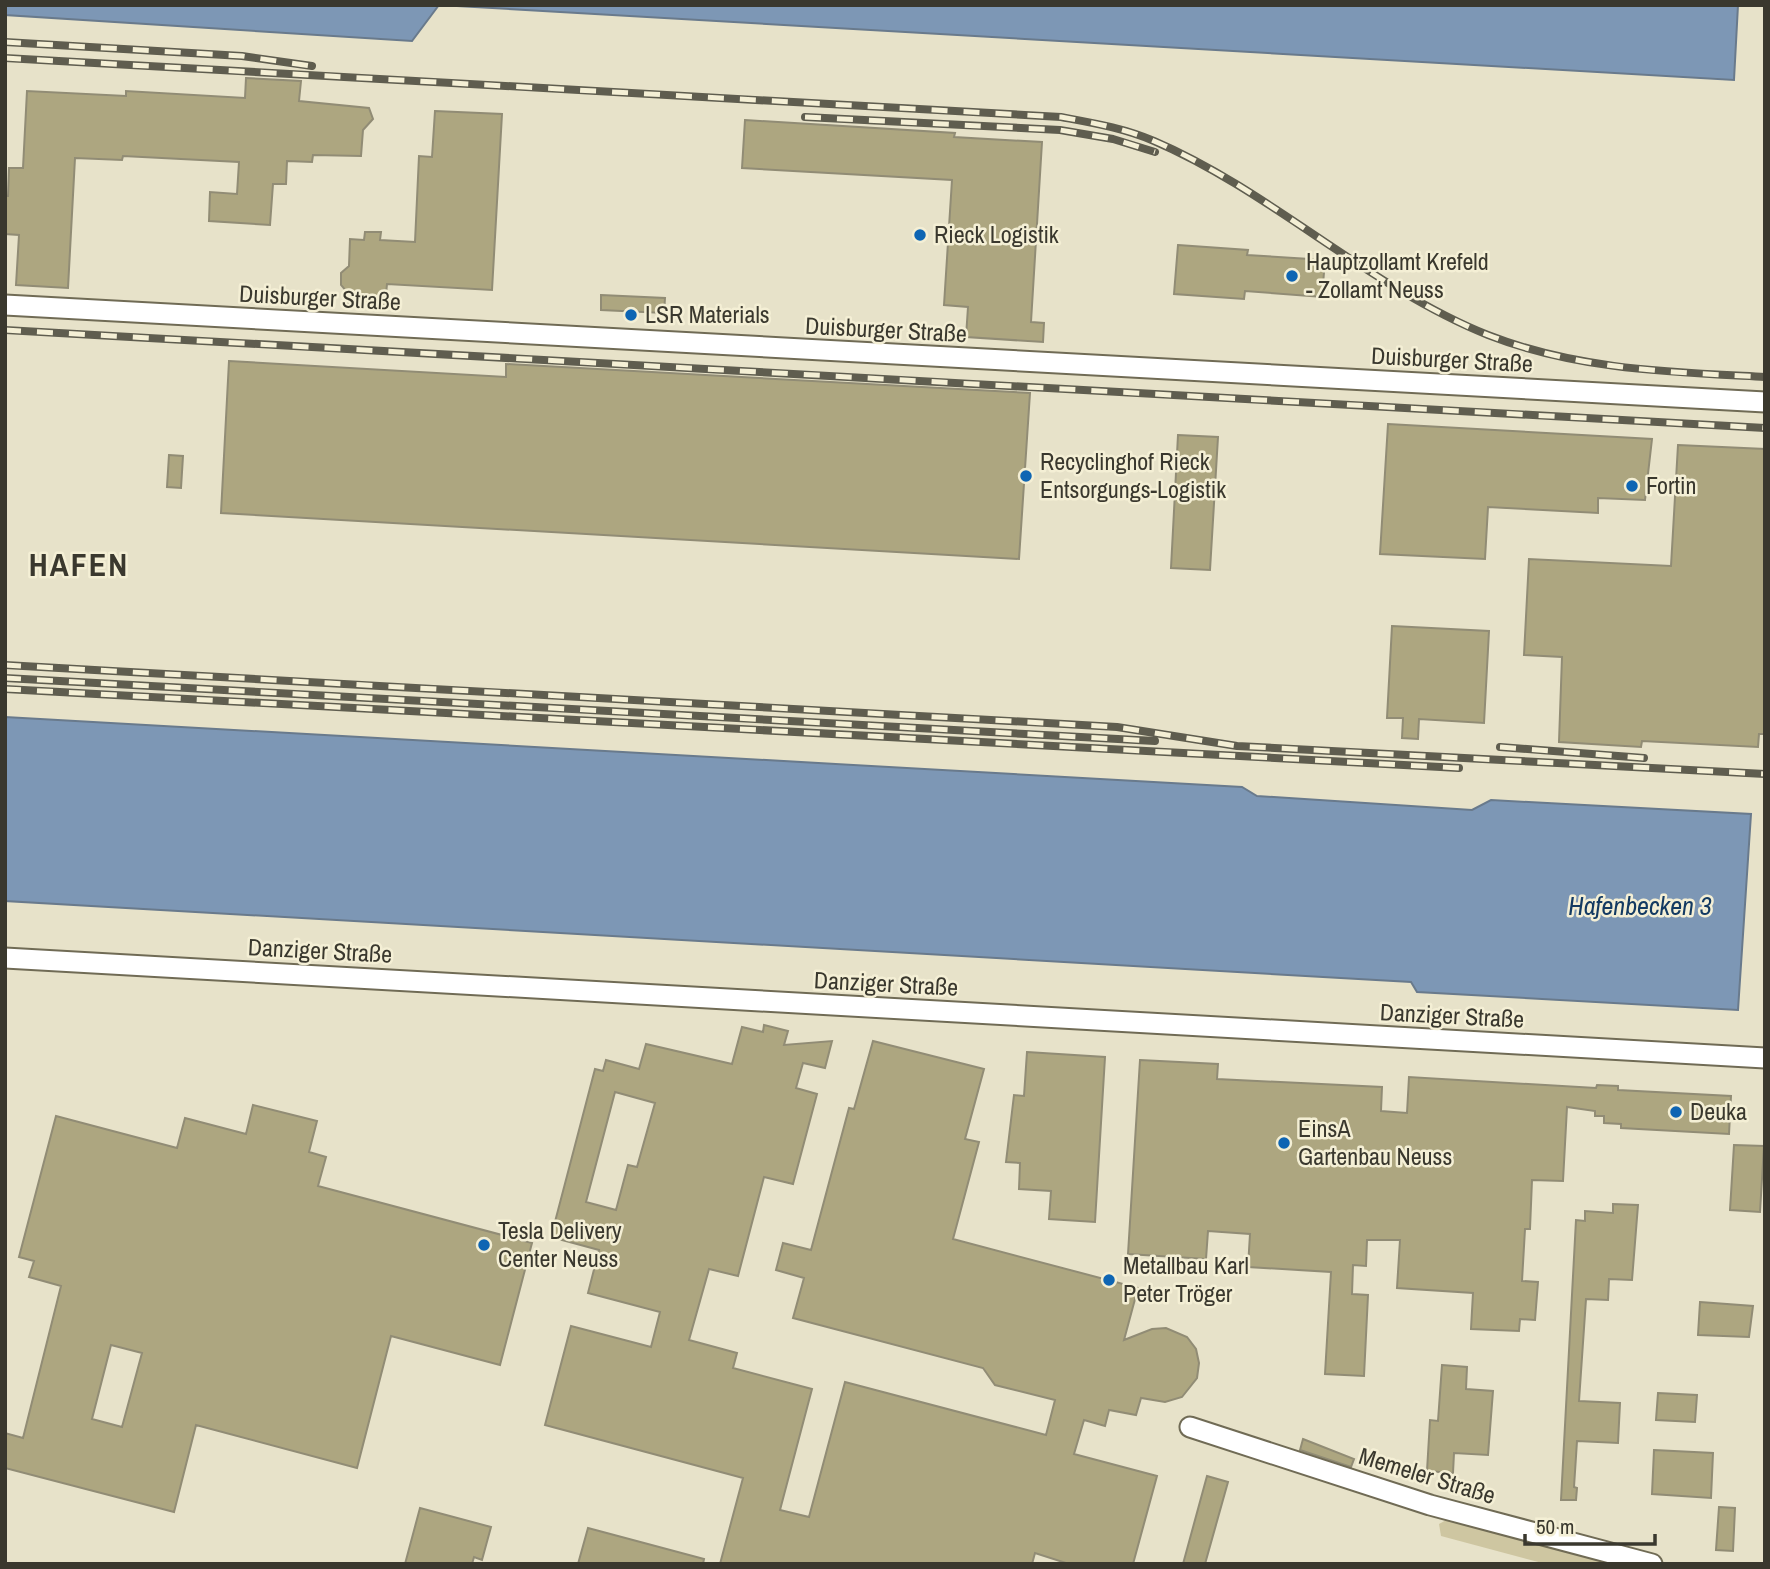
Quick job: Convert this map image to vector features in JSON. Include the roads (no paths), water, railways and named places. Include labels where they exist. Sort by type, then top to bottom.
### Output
[{"type":"street","name":"Duisburger Straße","points":[[5,305],[1765,402]]},
{"type":"street","name":"Danziger Straße","points":[[5,958],[1765,1058]]},
{"type":"street","name":"Memeler Straße","points":[[1190,1427],[1430,1505],[1652,1564]]},
{"type":"water","points":[[5,5],[439,5],[412,41],[5,15]]},
{"type":"water","points":[[439,5],[1738,5],[1734,80]]},
{"type":"water","name":"Hafenbecken 3","points":[[5,717],[1242,787],[1257,796],[1472,810],[1491,800],[1751,814],[1738,1010],[1417,992],[1411,982],[5,901]]},
{"type":"railway","points":[[5,42],[242,56],[312,66]]},
{"type":"railway","points":[[5,58],[1061,117],[1131,133],[1197,162],[1239,186],[1402,292],[1488,335],[1522,347],[1590,362],[1659,371],[1765,377]]},
{"type":"railway","points":[[805,117],[1060,130],[1113,139],[1155,152]]},
{"type":"railway","points":[[5,330],[1765,428]]},
{"type":"railway","points":[[5,665],[1117,727],[1237,746],[1765,774]]},
{"type":"railway","points":[[5,678],[1155,741]]},
{"type":"railway","points":[[5,689],[1459,768]]},
{"type":"railway","points":[[1500,747],[1644,758]]},
{"type":"place","name":"Rieck Logistik","points":[[920,235]]},
{"type":"place","name":"Hauptzollamt Krefeld - Zollamt Neuss","points":[[1292,276]]},
{"type":"place","name":"LSR Materials","points":[[631,315]]},
{"type":"place","name":"Recyclinghof Rieck Entsorgungs-Logistik","points":[[1026,476]]},
{"type":"place","name":"Fortin","points":[[1632,486]]},
{"type":"place","name":"Deuka","points":[[1676,1112]]},
{"type":"place","name":"EinsA Gartenbau Neuss","points":[[1284,1143]]},
{"type":"place","name":"Tesla Delivery Center Neuss","points":[[484,1245]]},
{"type":"place","name":"Metallbau Karl Peter Tröger","points":[[1109,1280]]},
{"type":"district","name":"HAFEN","points":[[79,565]]}]
